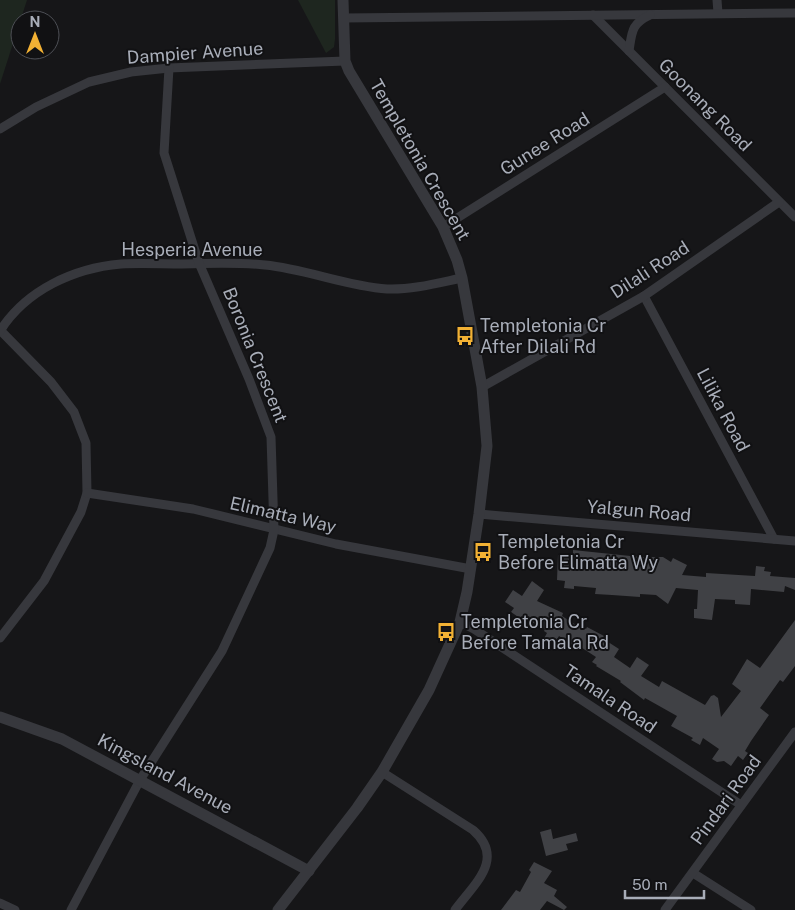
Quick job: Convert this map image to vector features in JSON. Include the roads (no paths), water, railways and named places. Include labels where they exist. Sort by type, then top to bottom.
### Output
[{"type":"street","name":"Templetonia Crescent","points":[[278,910],[357,808],[382,772],[430,690],[460,622],[471,569],[487,446],[482,387],[462,278],[455,254],[443,227],[362,94],[345,61],[343,0]]},
{"type":"street","points":[[717,0],[718,13]]},
{"type":"street","points":[[344,18],[795,13]]},
{"type":"street","points":[[629,51],[632,32],[639,21],[653,14]]},
{"type":"street","name":"Goonang Road","points":[[593,15],[795,217]]},
{"type":"street","name":"Dampier Avenue","points":[[0,129],[36,107],[89,82],[131,72],[169,68],[345,61]]},
{"type":"street","name":"Boronia Crescent","points":[[71,910],[140,780],[222,651],[270,548],[274,530],[271,437],[249,379],[199,263],[164,153],[169,68]]},
{"type":"street","name":"Gunee Road","points":[[443,227],[665,88]]},
{"type":"street","name":"Dilali Road","points":[[482,387],[644,296],[779,202]]},
{"type":"street","name":"Hesperia Avenue","points":[[0,330],[11,315],[29,298],[48,286],[69,276],[95,268],[121,264],[199,263],[266,265],[386,289],[410,288],[462,278]]},
{"type":"street","name":"Lilika Road","points":[[644,296],[774,539]]},
{"type":"street","points":[[0,330],[51,382],[74,412],[86,443],[87,492],[81,512],[44,581],[0,638]]},
{"type":"street","name":"Elimatta Way","points":[[87,492],[193,510],[336,544],[471,569]]},
{"type":"street","name":"Yalgun Road","points":[[479,514],[795,541]]},
{"type":"street","name":"Tamala Road","points":[[460,622],[474,629],[741,805]]},
{"type":"street","name":"Kingsland Avenue","points":[[0,717],[62,739],[309,871]]},
{"type":"street","name":"Pindari Road","points":[[665,910],[795,732]]},
{"type":"street","points":[[382,772],[473,830],[482,838],[487,847],[486,868],[455,910]]},
{"type":"street","points":[[693,873],[751,910]]},
{"type":"street","points":[[0,902],[15,910]]},
{"type":"place","name":"Templetonia Cr After Dilali Rd","points":[[465,336]]},
{"type":"place","name":"Templetonia Cr Before Elimatta Wy","points":[[483,552]]},
{"type":"place","name":"Templetonia Cr Before Tamala Rd","points":[[446,632]]}]
